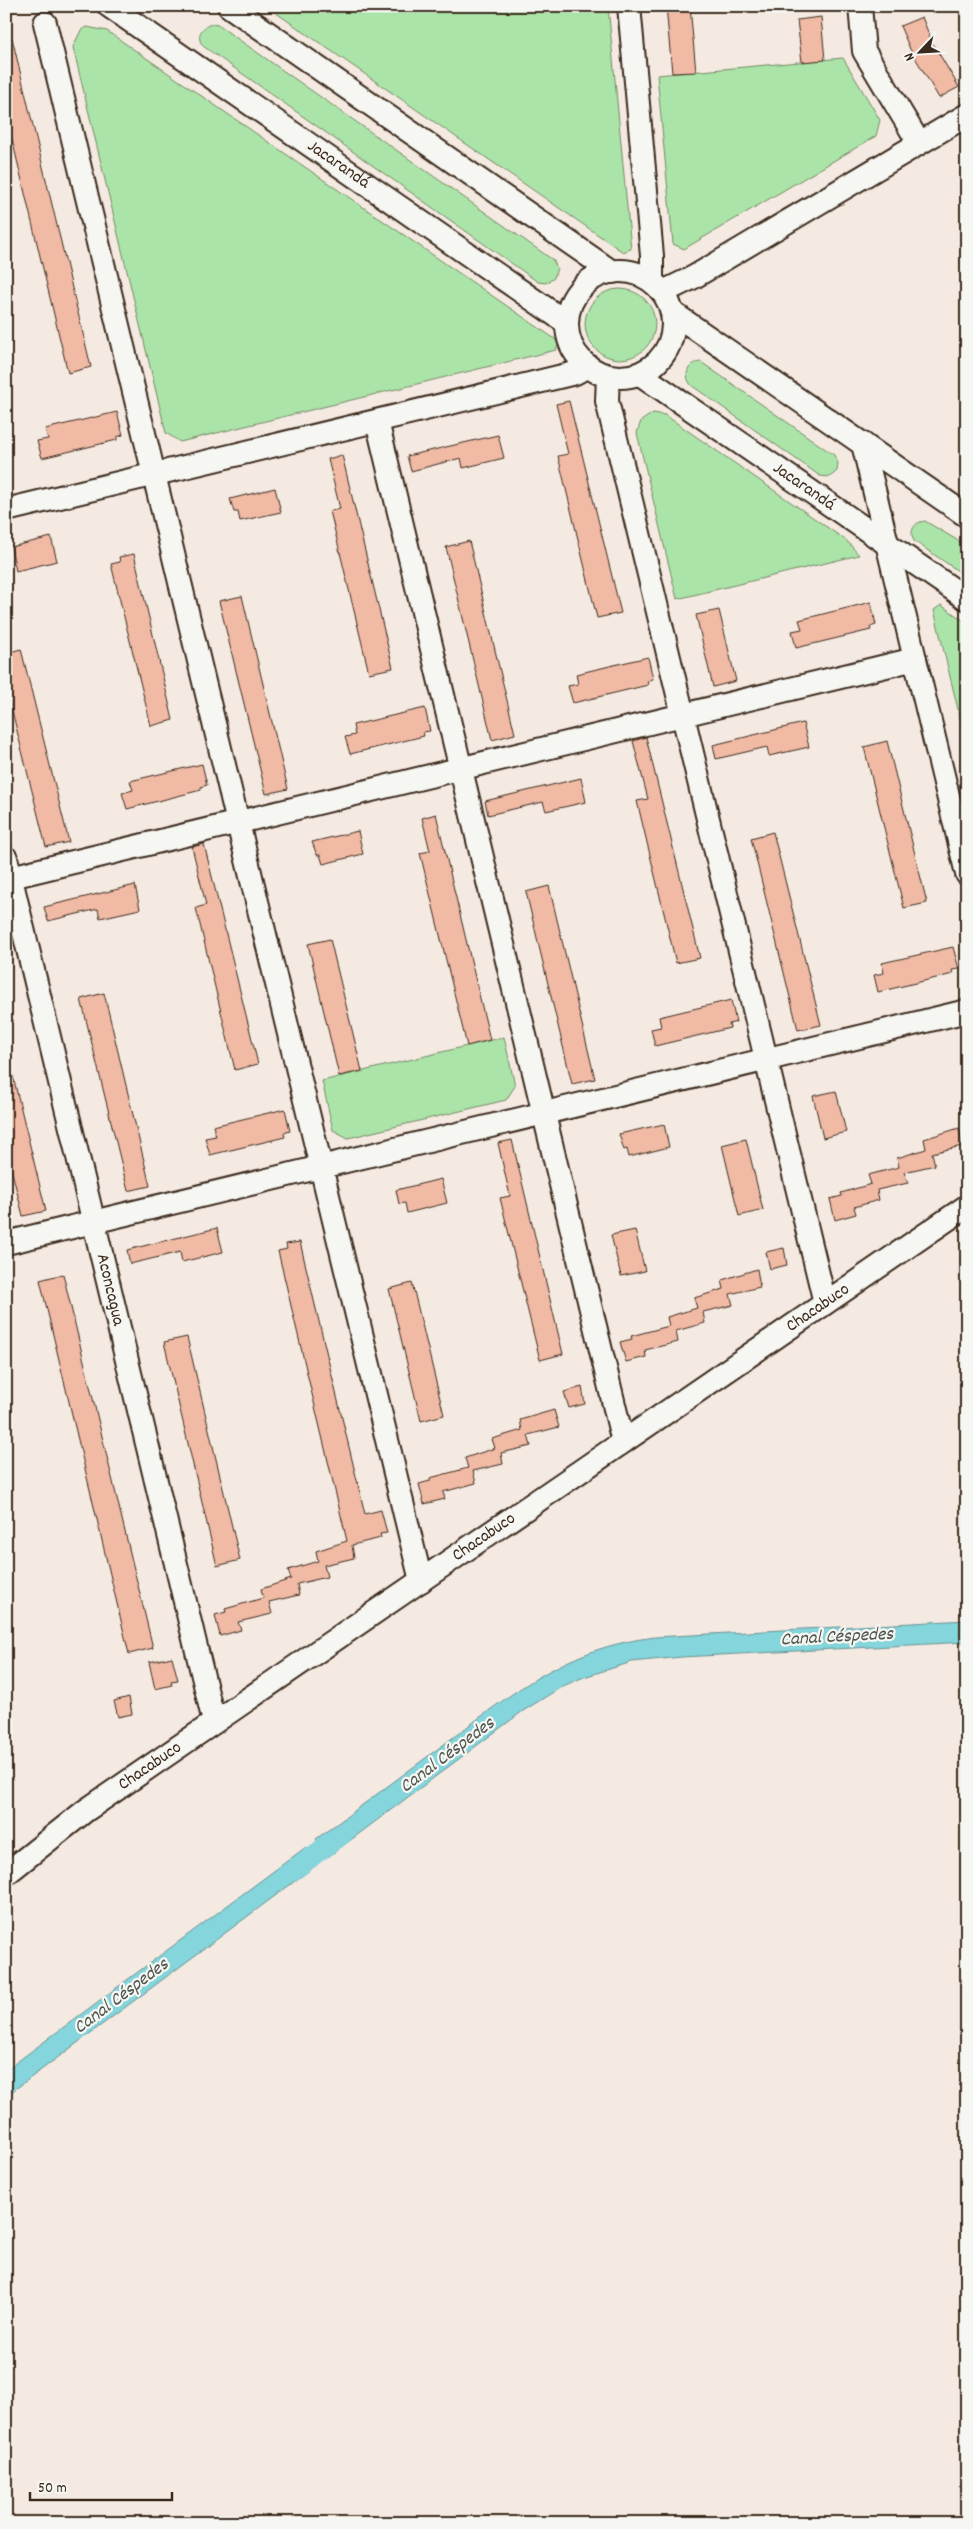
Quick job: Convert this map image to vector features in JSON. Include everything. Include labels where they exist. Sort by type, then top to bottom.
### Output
[{"type":"street","name":"Jacarandá","points":[[109,6],[567,323]]},
{"type":"street","points":[[229,6],[612,272]]},
{"type":"street","points":[[629,6],[652,256],[657,287],[673,313],[967,516]]},
{"type":"street","points":[[860,6],[864,51],[919,143]]},
{"type":"street","points":[[45,23],[421,1580]]},
{"type":"street","points":[[673,313],[673,328],[667,350],[652,367],[640,374],[619,378],[608,377],[588,366],[572,347],[567,323],[569,308],[575,295],[585,284],[598,276],[626,271],[657,287],[694,277],[967,115]]},
{"type":"street","points":[[6,510],[575,373],[588,366]]},
{"type":"street","name":"Jacarandá","points":[[640,374],[967,599]]},
{"type":"street","points":[[608,377],[607,401],[825,1303]]},
{"type":"street","points":[[377,421],[623,1442]]},
{"type":"street","points":[[863,444],[967,874]]},
{"type":"street","points":[[9,868],[238,823],[915,660]]},
{"type":"street","name":"Aconcagua","points":[[9,868],[214,1722]]},
{"type":"street","points":[[6,1243],[967,1011]]},
{"type":"street","name":"Chacabuco","points":[[6,1874],[85,1811],[967,1206]]},
{"type":"green space","points":[[266,6],[608,6],[631,249],[623,252]]},
{"type":"green space","points":[[212,24],[218,25],[553,260],[557,268],[554,278],[546,283],[538,282],[203,46],[200,33],[205,27]]},
{"type":"green space","points":[[87,27],[107,31],[555,339],[558,344],[556,350],[180,442],[166,433],[73,47],[81,30]]},
{"type":"green space","points":[[843,58],[880,120],[876,136],[684,249],[673,244],[657,75]]},
{"type":"green space","points":[[627,289],[640,295],[649,304],[653,310],[655,324],[653,338],[645,349],[634,357],[613,359],[606,357],[595,349],[587,338],[585,317],[587,310],[595,299],[606,291]]},
{"type":"green space","points":[[701,362],[834,455],[838,463],[837,471],[830,477],[820,476],[691,385],[687,377],[688,370],[693,364]]},
{"type":"green space","points":[[653,413],[665,415],[847,541],[859,555],[677,599],[637,433],[641,421]]},
{"type":"green space","points":[[925,521],[967,546],[967,577],[914,541],[912,531],[915,525]]},
{"type":"green space","points":[[941,605],[967,623],[967,747],[934,610]]},
{"type":"green space","points":[[504,1037],[515,1086],[506,1100],[348,1138],[333,1130],[322,1081]]},
{"type":"water","points":[[967,1620],[967,1642],[682,1657],[632,1662],[584,1677],[563,1686],[523,1711],[328,1857],[316,1839],[496,1705],[544,1674],[568,1661],[594,1651],[655,1637]]},
{"type":"water","points":[[306,1847],[318,1864],[6,2096],[6,2070]]},
{"type":"building","points":[[666,6],[690,6],[696,72],[672,73]]},
{"type":"building","points":[[821,17],[825,60],[802,62],[797,20]]},
{"type":"building","points":[[922,17],[932,42],[959,87],[939,98],[910,49],[900,26]]},
{"type":"building","points":[[6,38],[12,38],[91,367],[68,373],[6,114]]},
{"type":"building","points":[[569,401],[621,613],[597,618],[558,456],[568,454],[556,404]]},
{"type":"building","points":[[117,412],[123,435],[117,437],[117,440],[42,458],[37,441],[48,439],[45,429]]},
{"type":"building","points":[[498,435],[504,458],[463,468],[461,458],[411,471],[407,456]]},
{"type":"building","points":[[342,455],[393,668],[369,673],[330,511],[340,509],[328,459]]},
{"type":"building","points":[[275,488],[281,512],[240,521],[238,512],[234,512],[230,499]]},
{"type":"building","points":[[51,537],[57,561],[16,571],[11,547]]},
{"type":"building","points":[[469,541],[515,734],[492,740],[446,547]]},
{"type":"building","points":[[134,554],[173,720],[151,726],[111,564],[120,562],[119,557]]},
{"type":"building","points":[[242,596],[288,789],[266,794],[219,601]]},
{"type":"building","points":[[871,602],[876,625],[870,627],[871,630],[796,648],[792,631],[802,629],[799,620]]},
{"type":"building","points":[[719,610],[736,681],[713,687],[696,615]]},
{"type":"building","points":[[21,649],[69,842],[46,847],[6,687],[6,653]]},
{"type":"building","points":[[648,657],[653,679],[647,681],[648,685],[573,703],[568,686],[578,684],[576,674]]},
{"type":"building","points":[[425,708],[430,731],[423,732],[424,736],[350,754],[345,737],[355,735],[353,725]]},
{"type":"building","points":[[803,723],[809,747],[769,756],[767,747],[716,759],[713,745]]},
{"type":"building","points":[[646,737],[700,958],[676,963],[637,801],[648,799],[633,741]]},
{"type":"building","points":[[887,741],[927,903],[904,908],[864,747]]},
{"type":"building","points":[[202,764],[207,785],[201,787],[201,790],[127,809],[122,793],[133,790],[130,781]]},
{"type":"building","points":[[581,778],[586,802],[546,811],[543,802],[488,815],[485,801]]},
{"type":"building","points":[[436,814],[490,1040],[467,1046],[420,853],[430,851],[422,818]]},
{"type":"building","points":[[358,831],[363,854],[323,864],[312,842]]},
{"type":"building","points":[[773,832],[821,1025],[798,1030],[751,838]]},
{"type":"building","points":[[204,844],[258,1064],[235,1070],[196,908],[206,905],[192,847]]},
{"type":"building","points":[[135,885],[140,909],[100,918],[98,909],[48,921],[44,907]]},
{"type":"building","points":[[549,886],[595,1079],[572,1084],[526,892]]},
{"type":"building","points":[[330,939],[362,1071],[339,1076],[308,944]]},
{"type":"building","points":[[953,947],[959,969],[952,970],[953,974],[878,992],[874,975],[884,973],[882,963]]},
{"type":"building","points":[[104,993],[150,1186],[128,1191],[81,999]]},
{"type":"building","points":[[731,1000],[736,1022],[729,1024],[730,1028],[655,1046],[651,1029],[661,1027],[659,1017]]},
{"type":"building","points":[[6,1072],[12,1072],[46,1211],[23,1216],[6,1148]]},
{"type":"building","points":[[836,1091],[846,1132],[823,1138],[813,1096]]},
{"type":"building","points":[[285,1109],[290,1131],[284,1133],[285,1137],[210,1155],[205,1138],[216,1136],[213,1126]]},
{"type":"building","points":[[664,1124],[669,1147],[629,1157],[627,1149],[624,1150],[619,1134]]},
{"type":"building","points":[[959,1128],[962,1146],[932,1153],[935,1165],[904,1172],[908,1183],[877,1190],[879,1200],[854,1207],[856,1214],[835,1220],[830,1199],[842,1196],[841,1193],[871,1184],[868,1175],[899,1167],[897,1158],[926,1149],[924,1139]]},
{"type":"building","points":[[746,1139],[763,1210],[739,1216],[722,1145]]},
{"type":"building","points":[[512,1140],[563,1354],[540,1360],[500,1198],[510,1196],[498,1143]]},
{"type":"building","points":[[441,1179],[447,1203],[407,1213],[405,1203],[399,1204],[396,1190]]},
{"type":"building","points":[[217,1228],[223,1252],[182,1262],[180,1252],[130,1264],[127,1250]]},
{"type":"building","points":[[635,1230],[645,1271],[621,1276],[611,1235]]},
{"type":"building","points":[[300,1242],[365,1514],[381,1510],[387,1533],[380,1534],[381,1538],[352,1545],[354,1558],[324,1565],[327,1577],[297,1584],[299,1595],[269,1602],[272,1614],[238,1622],[241,1630],[220,1636],[215,1615],[226,1612],[225,1609],[263,1598],[261,1589],[291,1579],[288,1570],[318,1561],[316,1551],[347,1541],[278,1251],[287,1249],[286,1244]]},
{"type":"building","points":[[784,1248],[787,1265],[770,1269],[766,1252]]},
{"type":"building","points":[[757,1269],[760,1287],[730,1294],[733,1305],[703,1312],[705,1323],[676,1331],[678,1342],[645,1350],[646,1357],[626,1362],[620,1342],[632,1339],[631,1336],[669,1326],[667,1317],[697,1308],[694,1298],[724,1289],[722,1280]]},
{"type":"building","points":[[63,1274],[153,1648],[129,1654],[40,1280]]},
{"type":"building","points":[[412,1283],[444,1415],[421,1421],[389,1289]]},
{"type":"building","points":[[187,1337],[240,1560],[217,1566],[164,1342]]},
{"type":"building","points":[[582,1387],[585,1404],[569,1408],[564,1392]]},
{"type":"building","points":[[554,1410],[559,1427],[528,1435],[531,1446],[501,1453],[503,1464],[473,1471],[476,1483],[443,1492],[445,1499],[424,1504],[419,1484],[430,1481],[430,1478],[468,1468],[465,1458],[495,1448],[492,1439],[522,1430],[520,1420]]},
{"type":"building","points":[[172,1657],[178,1680],[171,1681],[172,1685],[155,1689],[149,1662]]},
{"type":"building","points":[[129,1697],[132,1714],[118,1717],[114,1701]]},
{"type":"waterway","name":"Canal Céspedes","points":[[291,1872],[344,1833]]}]
